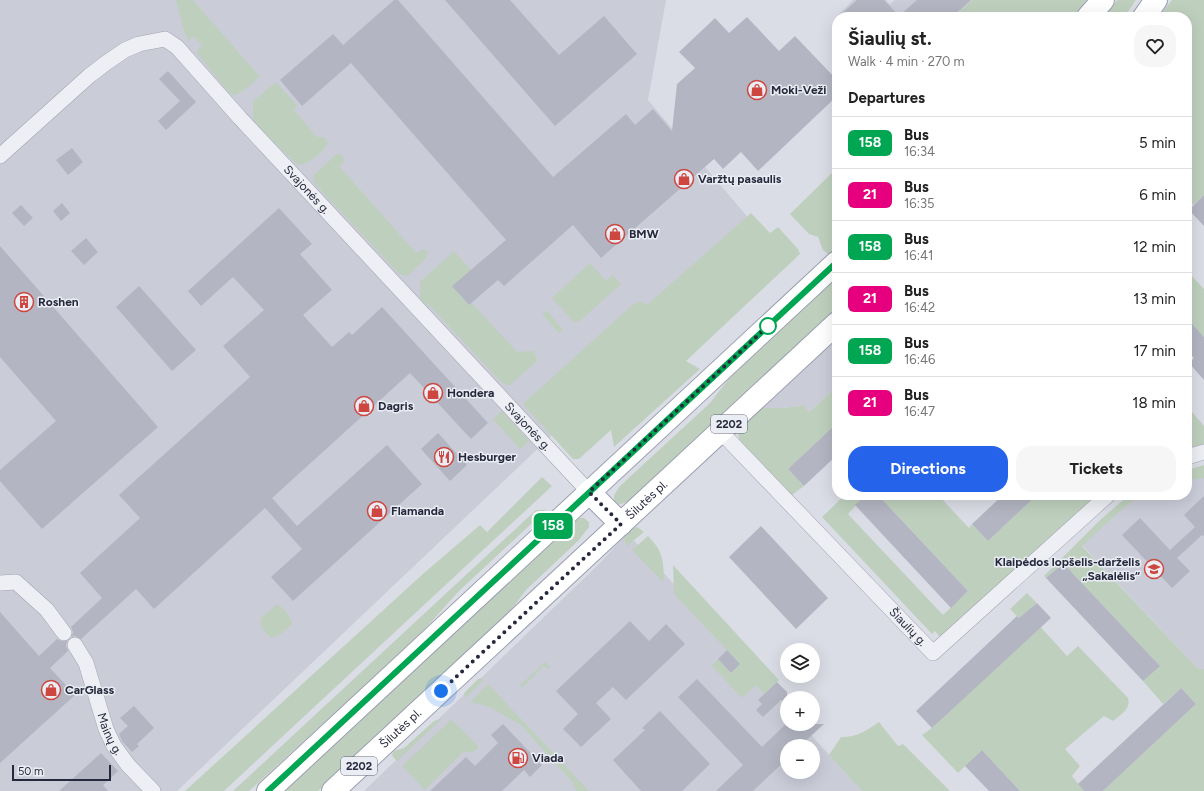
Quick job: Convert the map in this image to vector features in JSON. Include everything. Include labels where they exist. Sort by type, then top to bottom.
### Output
[{"type":"main road","points":[[1092,12],[1103,0]]},
{"type":"main road","points":[[1148,12],[1156,0]]},
{"type":"main road","points":[[268,791],[832,267]]},
{"type":"main road","name":"Šilutės pl.","points":[[332,791],[832,328]]},
{"type":"main road","points":[[589,492],[621,524]]},
{"type":"street","name":"Svajonės g.","points":[[0,156],[89,76],[106,63],[125,50],[139,44],[164,39],[177,47],[240,118],[589,492]]},
{"type":"street","name":"Šiaulių g.","points":[[721,432],[933,653],[1102,500]]},
{"type":"street","points":[[1192,455],[1204,452]]},
{"type":"street","points":[[0,583],[16,582],[47,610],[64,633]]},
{"type":"street","name":"Mainų g.","points":[[75,645],[86,663],[106,729],[114,746],[128,765],[153,791]]},
{"type":"shaded area","points":[[0,0],[666,0],[648,100],[763,235],[177,791],[0,791]]},
{"type":"shaded area","points":[[853,0],[886,0],[890,4],[895,0],[972,0],[959,12],[841,12]]},
{"type":"shaded area","points":[[832,341],[832,391],[809,412],[801,406],[762,408]]},
{"type":"shaded area","name":"Klaipėdos lopšelis-darželis „Sakalėlis“","points":[[1204,478],[1204,669],[1198,669],[1082,545],[1126,506],[1135,500],[1192,500],[1192,479]]},
{"type":"shaded area","points":[[627,533],[780,700],[780,731],[807,731],[815,739],[780,739],[780,779],[820,779],[820,745],[862,791],[364,791],[602,561]]},
{"type":"green space","points":[[176,0],[193,0],[260,77],[236,95],[230,94],[196,52],[202,45],[193,36],[188,41]]},
{"type":"green space","points":[[972,0],[1087,0],[1077,12],[959,12]]},
{"type":"green space","points":[[1117,0],[1136,0],[1128,12],[1107,12]]},
{"type":"green space","points":[[1172,0],[1204,0],[1204,195],[1193,205],[1192,12],[1163,12]]},
{"type":"green space","points":[[276,82],[297,105],[294,110],[317,137],[324,137],[328,143],[323,150],[304,164],[296,164],[253,121],[253,101]]},
{"type":"green space","points":[[337,154],[343,156],[344,162],[339,166],[416,253],[423,249],[427,251],[427,257],[407,276],[399,274],[315,184],[313,178],[314,175]]},
{"type":"green space","points":[[832,173],[831,254],[829,255],[823,250],[818,237],[809,234],[790,214]]},
{"type":"green space","points":[[751,213],[770,233],[778,227],[798,249],[800,254],[686,361],[700,369],[614,447],[611,430],[579,459],[573,459],[523,404],[632,305],[640,301],[647,305]]},
{"type":"green space","points":[[454,251],[471,270],[452,286],[469,305],[472,303],[517,352],[533,351],[536,356],[536,362],[509,386],[501,382],[428,304],[426,305],[420,299],[420,282]]},
{"type":"green space","points":[[590,263],[606,281],[613,275],[621,284],[582,319],[574,322],[552,298]]},
{"type":"green space","points":[[1192,276],[1204,289],[1204,337],[1192,324]]},
{"type":"green space","points":[[832,282],[832,313],[645,488],[623,504],[619,504],[614,501],[614,495],[620,486],[710,403],[731,376]]},
{"type":"green space","points":[[547,311],[563,330],[559,333],[542,314]]},
{"type":"green space","points":[[832,391],[832,428],[788,469],[804,486],[792,495],[739,439],[738,431],[762,408],[782,408],[801,406],[802,404],[809,412]]},
{"type":"green space","points":[[502,411],[529,441],[520,449],[493,419]]},
{"type":"green space","points":[[1192,412],[1204,426],[1204,444],[1192,448]]},
{"type":"green space","points":[[1204,465],[1204,478],[1192,479],[1192,469]]},
{"type":"green space","points":[[542,477],[552,486],[224,791],[185,791],[424,573],[480,525],[487,532]]},
{"type":"green space","points":[[840,500],[861,500],[848,514],[943,615],[968,591],[883,500],[943,500],[969,528],[972,524],[988,541],[1032,500],[1095,500],[940,637],[935,631],[932,634],[822,517]]},
{"type":"green space","points":[[1123,500],[1135,500],[1126,506],[1082,546],[1198,669],[1204,669],[1204,791],[1103,791],[1196,704],[1181,688],[1163,704],[1143,681],[1159,665],[1063,563],[1046,578],[1044,576],[1100,520]]},
{"type":"green space","points":[[536,510],[546,510],[458,592],[416,639],[249,791],[233,791]]},
{"type":"green space","points":[[580,518],[584,518],[589,522],[589,527],[579,540],[526,590],[508,614],[318,791],[284,791],[567,528]]},
{"type":"green space","points":[[637,527],[644,532],[627,546],[624,539],[627,533]]},
{"type":"green space","points":[[648,536],[657,547],[661,556],[664,572],[663,581],[632,550]]},
{"type":"green space","points":[[673,565],[779,680],[770,689],[780,699],[775,706],[756,685],[743,697],[741,697],[712,666],[718,659],[731,673],[740,664],[674,594]]},
{"type":"green space","points":[[1027,593],[1037,603],[1027,612],[1067,656],[1078,646],[1128,698],[1129,702],[1127,708],[1120,716],[1113,721],[1104,716],[1065,749],[1080,766],[1072,776],[1084,791],[1020,791],[982,750],[958,773],[922,735],[932,728],[1033,633],[1010,609]]},
{"type":"green space","points":[[276,605],[279,605],[287,614],[292,621],[292,624],[278,636],[271,638],[263,629],[260,621],[261,618]]},
{"type":"green space","points":[[545,662],[550,667],[548,669],[544,666],[522,688],[520,685]]},
{"type":"green space","points":[[481,678],[484,680],[466,698],[464,694],[465,692],[478,679]]},
{"type":"green space","points":[[488,684],[589,791],[576,791],[573,783],[521,725],[487,706],[470,702]]},
{"type":"green space","points":[[443,718],[397,761],[394,758],[392,755],[394,751],[404,748],[434,721]]},
{"type":"green space","points":[[451,720],[479,747],[473,752],[463,752],[425,790],[402,766]]},
{"type":"green space","points":[[879,722],[898,746],[903,744],[950,791],[862,791],[829,755],[841,737],[857,735]]},
{"type":"building","points":[[394,0],[398,0],[553,177],[626,114],[635,125],[653,109],[672,131],[677,84],[695,68],[679,52],[715,18],[729,33],[747,17],[779,51],[795,36],[832,75],[832,101],[758,171],[741,152],[723,169],[714,159],[601,258],[573,225],[504,286],[498,280],[469,305],[452,286],[506,240],[351,63],[302,106],[280,80],[333,34],[343,45]]},
{"type":"building","points":[[445,0],[510,0],[559,55],[604,16],[637,54],[555,126]]},
{"type":"building","points":[[857,0],[884,0],[895,12],[844,12]]},
{"type":"building","points":[[917,0],[971,0],[958,12],[904,12]]},
{"type":"building","points":[[168,71],[196,102],[166,130],[158,121],[180,101],[159,79]]},
{"type":"building","points":[[72,148],[83,162],[68,175],[56,160]]},
{"type":"building","points":[[1204,195],[1204,226],[1192,213],[1192,207]]},
{"type":"building","points":[[62,203],[70,213],[61,221],[53,211]]},
{"type":"building","points":[[21,205],[33,218],[24,226],[12,213]]},
{"type":"building","points":[[279,208],[312,244],[300,254],[332,290],[303,315],[332,347],[349,332],[352,335],[382,307],[488,423],[471,439],[410,373],[272,498],[297,526],[387,445],[422,484],[293,601],[271,577],[302,549],[265,508],[154,609],[136,589],[81,639],[75,636],[72,637],[73,632],[71,627],[102,598],[80,573],[140,518],[119,495],[250,377],[223,346],[264,310],[233,277],[201,306],[188,291]]},
{"type":"building","points":[[86,238],[98,252],[84,265],[71,251]]},
{"type":"building","points":[[0,246],[158,427],[42,529],[0,481],[0,470],[56,421],[0,357]]},
{"type":"building","points":[[139,286],[196,350],[172,371],[116,307]]},
{"type":"building","points":[[1192,324],[1204,337],[1204,380],[1192,366],[1192,360],[1194,358],[1192,356]]},
{"type":"building","points":[[832,428],[832,460],[804,486],[788,469]]},
{"type":"building","name":"Hesburger","points":[[438,433],[467,465],[450,481],[421,449]]},
{"type":"building","points":[[1204,496],[1204,536],[1202,535],[1177,558],[1190,571],[1172,588],[1122,535],[1140,518],[1170,550],[1195,527],[1184,515]]},
{"type":"building","points":[[860,500],[883,500],[968,591],[951,608],[855,505]]},
{"type":"building","points":[[998,500],[1032,500],[988,541],[972,524]]},
{"type":"building","points":[[761,526],[828,598],[796,629],[729,557]]},
{"type":"building","points":[[1063,563],[1160,666],[1143,681],[1046,578]]},
{"type":"building","points":[[1037,603],[1051,618],[932,728],[916,711],[1017,616],[1019,618]]},
{"type":"building","points":[[0,612],[39,656],[57,639],[67,641],[66,646],[68,651],[50,668],[75,695],[0,763]]},
{"type":"building","points":[[630,621],[649,641],[666,624],[685,644],[626,700],[613,687],[596,703],[611,719],[581,747],[563,729],[578,714],[556,691]]},
{"type":"building","points":[[727,650],[740,664],[731,673],[718,659]]},
{"type":"building","points":[[697,679],[762,747],[780,730],[780,731],[816,731],[808,739],[780,739],[780,766],[753,791],[716,791],[743,765],[678,697]]},
{"type":"building","points":[[777,682],[786,691],[780,691],[780,701],[763,717],[756,710],[762,704],[758,700]]},
{"type":"building","points":[[1181,688],[1196,704],[1103,791],[1084,791],[1078,784]]},
{"type":"building","points":[[134,706],[154,728],[137,744],[139,746],[132,752],[122,741],[119,734],[128,726],[120,718]]},
{"type":"building","points":[[660,711],[710,764],[682,791],[641,791],[613,760],[645,730],[642,728]]},
{"type":"building","points":[[503,724],[542,765],[530,777],[524,770],[502,791],[430,791],[466,757],[475,766],[498,743],[491,735]]},
{"type":"building","points":[[982,750],[1020,791],[989,791],[965,766]]},
{"type":"building","points":[[101,753],[118,771],[103,785],[108,791],[59,791]]},
{"type":"bus line","name":"158","points":[[268,791],[832,267]]},
{"type":"place","name":"Moki-Veži","points":[[757,90]]},
{"type":"place","name":"Varžtų pasaulis","points":[[684,179]]},
{"type":"place","name":"BMW","points":[[615,234]]},
{"type":"place","name":"Roshen","points":[[24,302]]},
{"type":"place","name":"Hondera","points":[[433,393]]},
{"type":"place","name":"Dagris","points":[[364,406]]},
{"type":"place","name":"Hesburger","points":[[444,457]]},
{"type":"place","name":"Flamanda","points":[[377,511]]},
{"type":"place","name":"Klaipėdos lopšelis-darželis „Sakalėlis“","points":[[1154,569]]},
{"type":"place","name":"CarGlass","points":[[51,690]]},
{"type":"place","name":"Viada","points":[[518,758]]},
{"type":"route","points":[[441,691],[621,524],[589,492],[768,326]]}]
